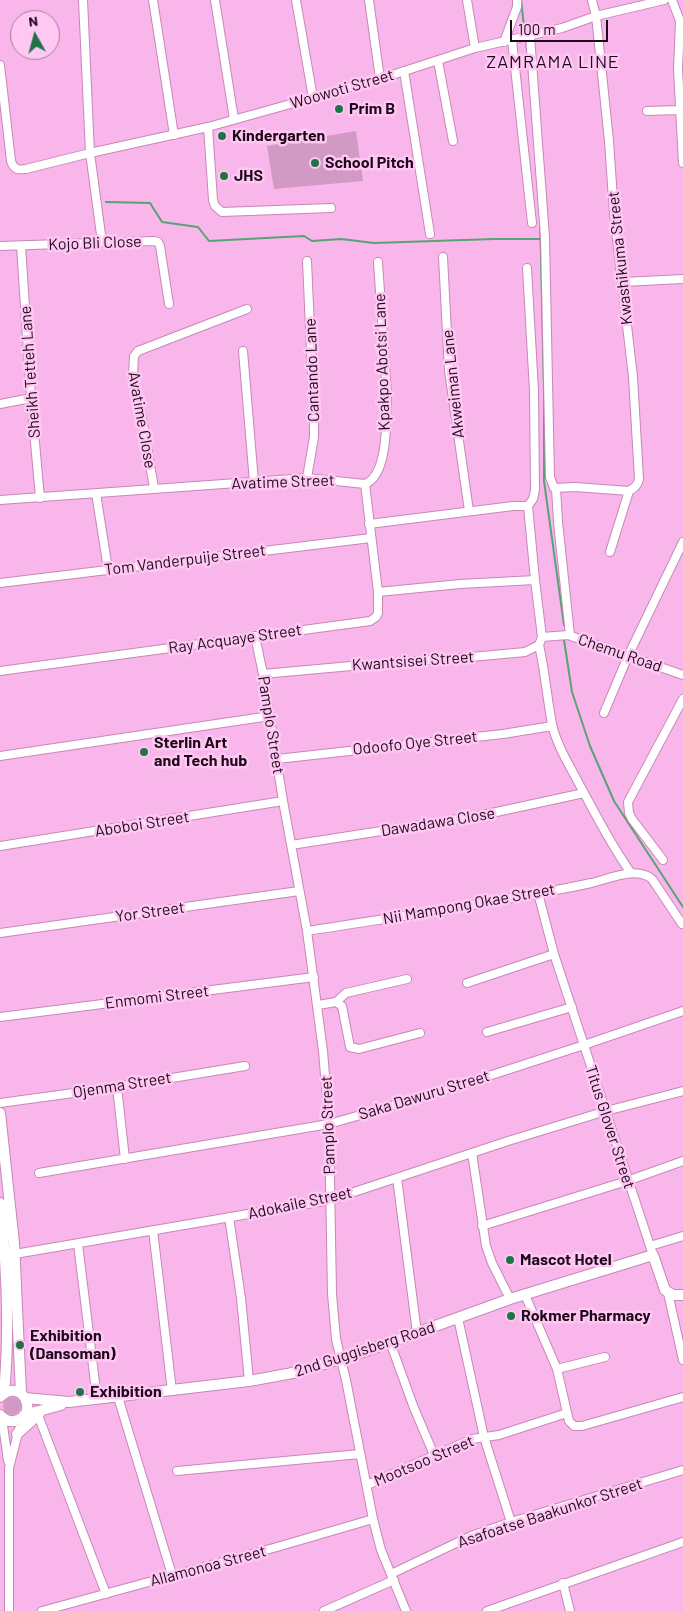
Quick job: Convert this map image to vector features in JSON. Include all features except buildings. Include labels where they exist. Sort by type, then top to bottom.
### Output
[{"type":"main road","points":[[0,1113],[14,1254],[20,1378],[23,1396],[28,1407],[23,1416]]},
{"type":"main road","points":[[0,1203],[5,1257],[8,1339],[2,1395]]},
{"type":"main road","name":"2nd Guggisberg Road","points":[[2,1395],[12,1391],[39,1401],[69,1402],[249,1381],[298,1372],[417,1333],[651,1250]]},
{"type":"main road","name":"Titus Glover Street","points":[[651,1250],[665,1290],[668,1293]]},
{"type":"main road","points":[[668,1293],[683,1295]]},
{"type":"main road","points":[[20,1378],[25,1389],[39,1401]]},
{"type":"main road","name":"2nd Guggisberg Road","points":[[1,1416],[15,1421],[23,1416],[69,1402]]},
{"type":"main road","points":[[18,1434],[38,1415],[50,1408]]},
{"type":"street","points":[[83,0],[90,153],[102,242]]},
{"type":"street","points":[[153,0],[174,135]]},
{"type":"street","points":[[215,0],[234,119]]},
{"type":"street","points":[[296,0],[313,98]]},
{"type":"street","points":[[370,0],[380,79]]},
{"type":"street","points":[[467,0],[475,48]]},
{"type":"street","points":[[516,0],[532,223]]},
{"type":"street","name":"Kwashikuma Street","points":[[592,0],[596,16],[610,141],[614,214],[633,377],[639,479],[634,488],[626,491],[610,552]]},
{"type":"street","name":"Woowoti Street","points":[[0,65],[12,167],[18,170],[208,127],[380,79],[475,48],[562,28],[596,16],[664,0]]},
{"type":"street","points":[[672,0],[680,21],[678,69],[683,163]]},
{"type":"street","points":[[518,38],[545,237],[550,472],[552,486],[556,488],[575,487],[626,491]]},
{"type":"street","points":[[438,61],[453,141]]},
{"type":"street","points":[[404,71],[430,234]]},
{"type":"street","points":[[647,112],[680,110]]},
{"type":"street","points":[[208,127],[213,200],[215,206],[222,212],[331,208]]},
{"type":"street","name":"Kojo Bli Close","points":[[0,246],[158,242],[169,304]]},
{"type":"street","name":"Sheikh Tetteh Lane","points":[[21,246],[40,498]]},
{"type":"street","name":"Akweiman Lane","points":[[443,256],[450,371],[469,511]]},
{"type":"street","name":"Cantando Lane","points":[[307,261],[314,437],[307,478]]},
{"type":"street","name":"Kpakpo Abotsi Lane","points":[[365,484],[377,475],[384,451],[386,426],[387,395],[378,262]]},
{"type":"street","points":[[527,268],[534,392],[535,490],[533,499],[528,506],[541,641],[552,726],[584,793],[620,858],[630,873],[646,875],[652,879],[682,924]]},
{"type":"street","points":[[623,282],[683,278]]},
{"type":"street","name":"Avatime Close","points":[[154,488],[133,375],[134,356],[138,351],[247,308]]},
{"type":"street","points":[[243,351],[254,482]]},
{"type":"street","points":[[0,404],[31,398]]},
{"type":"street","name":"Avatime Street","points":[[0,500],[307,478],[365,484]]},
{"type":"street","points":[[365,484],[369,524],[513,506],[528,506]]},
{"type":"street","points":[[556,488],[569,635]]},
{"type":"street","points":[[96,493],[108,569]]},
{"type":"street","name":"Ray Acquaye Street","points":[[0,671],[370,621],[378,613],[378,592],[369,524]]},
{"type":"street","name":"Tom Vanderpuije Street","points":[[0,583],[370,538]]},
{"type":"street","points":[[604,713],[628,656],[683,542]]},
{"type":"street","points":[[378,592],[460,584],[535,580]]},
{"type":"street","name":"Chemu Road","points":[[556,636],[569,635],[683,675]]},
{"type":"street","name":"Pamplo Street","points":[[255,636],[307,931],[327,1083],[334,1329],[346,1380],[373,1519],[381,1550],[406,1611]]},
{"type":"street","name":"Kwantsisei Street","points":[[263,674],[525,652],[541,641],[556,636]]},
{"type":"street","points":[[663,860],[632,819],[629,813],[628,802],[683,699]]},
{"type":"street","points":[[0,756],[270,716]]},
{"type":"street","name":"Odoofo Oye Street","points":[[277,759],[502,734],[552,726]]},
{"type":"street","name":"Dawadawa Close","points":[[291,845],[478,816],[584,793]]},
{"type":"street","name":"Aboboi Street","points":[[0,846],[283,801]]},
{"type":"street","name":"Nii Mampong Okae Street","points":[[307,931],[480,904],[630,873]]},
{"type":"street","name":"Yor Street","points":[[0,933],[299,891]]},
{"type":"street","name":"Titus Glover Street","points":[[538,893],[554,954],[651,1250]]},
{"type":"street","points":[[468,983],[554,954]]},
{"type":"street","name":"Enmomi Street","points":[[0,1017],[314,977]]},
{"type":"street","points":[[318,1005],[336,1002],[346,993],[407,979]]},
{"type":"street","points":[[336,1002],[342,1006],[350,1047],[360,1048],[420,1033]]},
{"type":"street","points":[[487,1032],[572,1008]]},
{"type":"street","name":"Saka Dawuru Street","points":[[39,1173],[329,1124],[430,1095],[584,1045],[683,1010]]},
{"type":"street","name":"Ojenma Street","points":[[0,1103],[117,1087],[245,1066]]},
{"type":"street","points":[[117,1087],[125,1159]]},
{"type":"street","name":"Adokaile Street","points":[[14,1254],[330,1200],[606,1111],[683,1091]]},
{"type":"street","points":[[472,1153],[482,1226],[488,1254],[510,1300]]},
{"type":"street","points":[[482,1226],[628,1181],[683,1161]]},
{"type":"street","points":[[397,1178],[417,1333]]},
{"type":"street","points":[[229,1217],[241,1298],[249,1381]]},
{"type":"street","points":[[153,1230],[172,1391]]},
{"type":"street","points":[[651,1250],[683,1236]]},
{"type":"street","points":[[78,1244],[97,1399]]},
{"type":"street","name":"Titus Glover Street","points":[[668,1293],[683,1360]]},
{"type":"street","points":[[525,1295],[557,1370],[569,1421],[574,1426],[582,1426],[683,1396]]},
{"type":"street","points":[[458,1318],[484,1437],[510,1522]]},
{"type":"street","points":[[390,1342],[414,1408],[434,1455]]},
{"type":"street","points":[[557,1370],[605,1357]]},
{"type":"street","points":[[118,1397],[172,1575]]},
{"type":"street","name":"Mootsoo Street","points":[[367,1485],[472,1439],[499,1435],[567,1413]]},
{"type":"street","points":[[38,1415],[106,1594]]},
{"type":"street","points":[[1,1416],[9,1468]]},
{"type":"street","points":[[9,1611],[4,1549],[9,1468],[23,1416]]},
{"type":"street","points":[[177,1471],[360,1454]]},
{"type":"street","name":"Asafoatse Baakunkor Street","points":[[324,1611],[464,1539],[510,1522],[683,1470]]},
{"type":"street","name":"Allamonoa Street","points":[[42,1611],[373,1519]]},
{"type":"street","points":[[487,1611],[683,1542]]},
{"type":"street","points":[[563,1583],[570,1611]]},
{"type":"shaded area","name":"School Pitch","points":[[356,131],[363,181],[274,189],[267,146]]},
{"type":"shaded area","points":[[8,1397],[16,1397],[21,1402],[19,1413],[8,1415],[3,1410],[3,1402]]},
{"type":"waterway","points":[[521,0],[525,35]]},
{"type":"waterway","points":[[526,39],[527,50]]},
{"type":"waterway","points":[[106,202],[150,203],[162,222],[198,227],[209,241],[304,236],[312,241],[341,239],[374,243],[541,239]]},
{"type":"waterway","points":[[540,214],[544,481],[564,625]]},
{"type":"waterway","points":[[564,640],[572,692],[590,746],[614,801],[683,907]]},
{"type":"place","name":"Prim B","points":[[339,109]]},
{"type":"place","name":"Kindergarten","points":[[222,136]]},
{"type":"place","name":"School Pitch","points":[[315,163]]},
{"type":"place","name":"JHS","points":[[224,176]]},
{"type":"place","name":"Sterlin Art and Tech hub","points":[[144,752]]},
{"type":"place","name":"Mascot Hotel","points":[[510,1260]]},
{"type":"place","name":"Rokmer Pharmacy","points":[[511,1316]]},
{"type":"place","name":"Exhibition (Dansoman)","points":[[20,1345]]},
{"type":"place","name":"Exhibition","points":[[80,1392]]},
{"type":"district","name":"ZAMRAMA LINE","points":[[553,62]]}]
